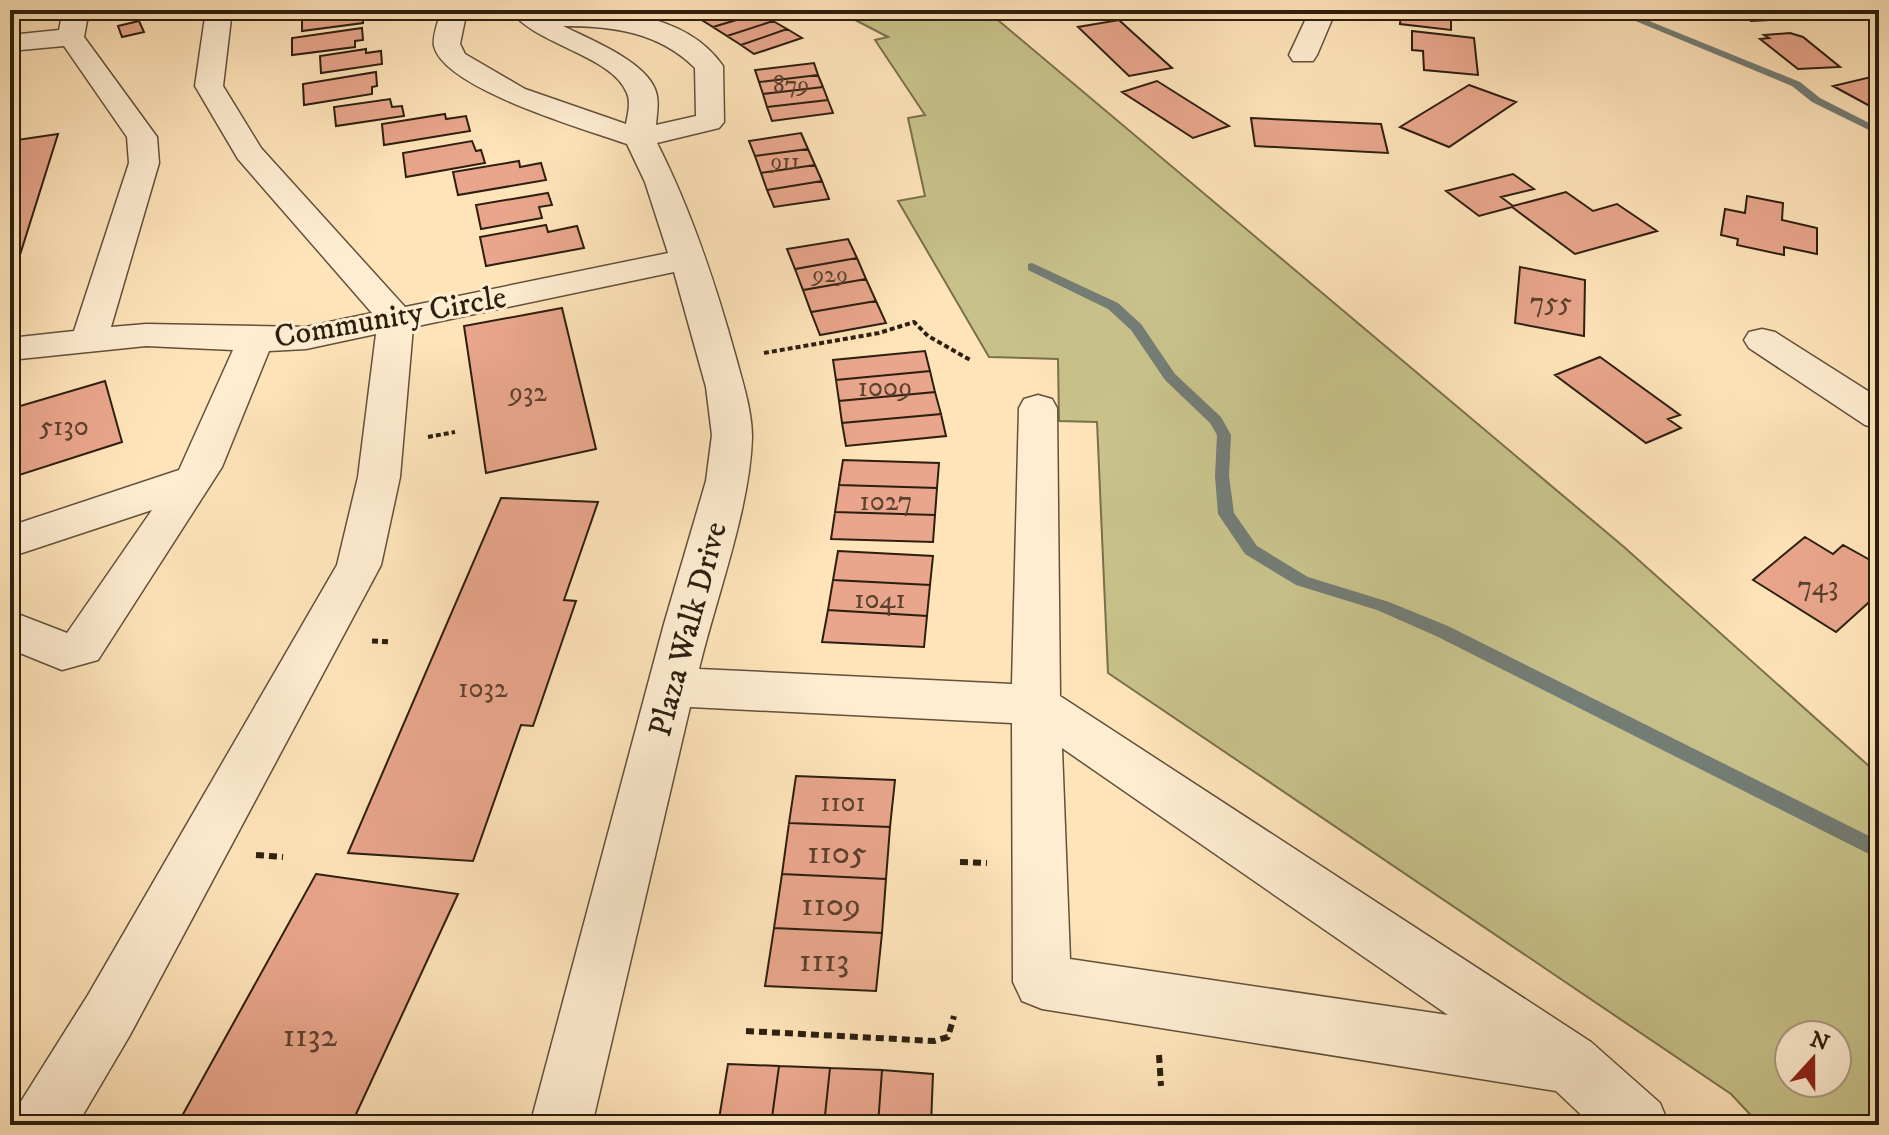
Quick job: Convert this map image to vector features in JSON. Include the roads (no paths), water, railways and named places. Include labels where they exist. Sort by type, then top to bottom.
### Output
[{"type":"street","points":[[42,1125],[109,1015],[359,565],[379,477],[396,319],[249,153],[209,86],[219,10]]},
{"type":"street","points":[[454,10],[447,44],[454,59],[515,95],[639,138],[699,127],[709,122],[710,73],[704,60],[653,28],[528,15]]},
{"type":"street","points":[[1303,55],[1323,10]]},
{"type":"street","points":[[528,15],[618,66],[640,87],[644,103],[639,138]]},
{"type":"street","points":[[10,43],[74,23],[142,137],[144,163],[89,339]]},
{"type":"street","name":"Plaza Walk Drive","points":[[561,1125],[671,687],[727,481],[732,435],[725,387],[688,259],[661,182],[639,138]]},
{"type":"street","name":"Community Circle","points":[[10,349],[146,335],[306,338],[688,259]]},
{"type":"street","points":[[10,629],[62,652],[82,647],[194,480],[256,339]]},
{"type":"street","points":[[1762,340],[1879,416]]},
{"type":"street","points":[[1038,408],[1036,705],[1042,982],[1570,1063]]},
{"type":"street","points":[[10,542],[194,480]]},
{"type":"street","points":[[671,687],[1036,705],[1570,1063],[1638,1125]]},
{"type":"waterway","points":[[1614,10],[1796,84],[1816,100],[1879,132]]},
{"type":"waterway","points":[[1032,267],[1113,306],[1136,327],[1170,377],[1216,420],[1224,435],[1222,476],[1226,514],[1251,550],[1302,581],[1383,606],[1442,631],[1879,850]]}]
